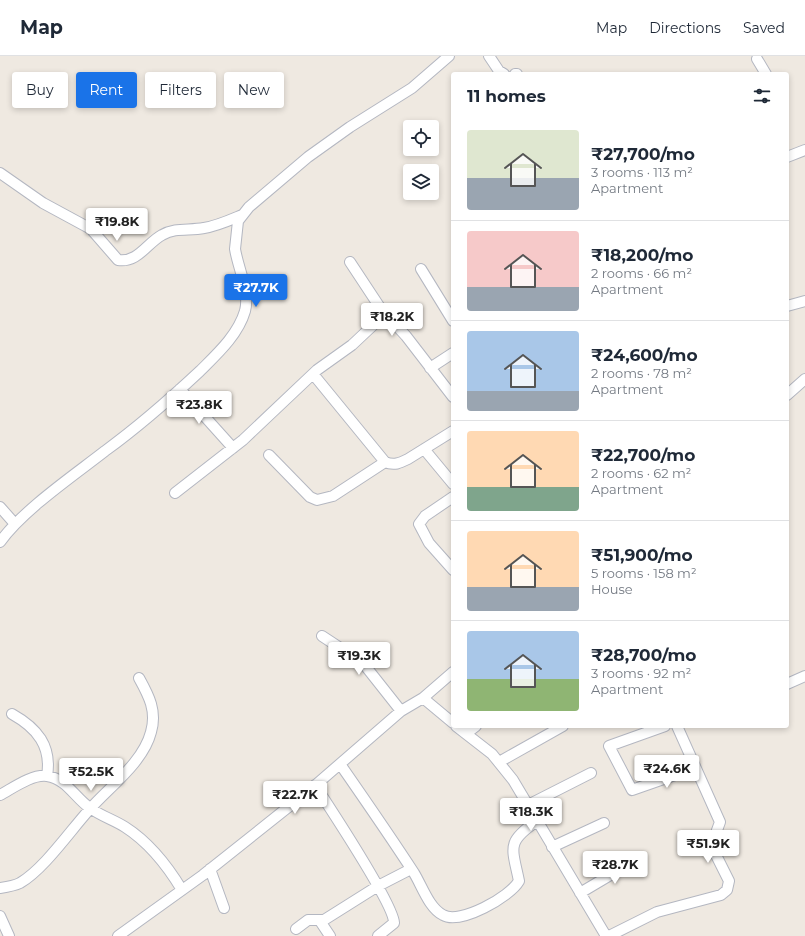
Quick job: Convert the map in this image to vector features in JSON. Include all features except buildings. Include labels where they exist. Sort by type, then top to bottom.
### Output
[{"type":"street","points":[[0,173],[43,203],[91,229],[118,260],[130,260],[136,257],[161,235],[174,230],[203,229],[242,215],[263,194],[308,157],[350,127],[412,88],[449,56]]},
{"type":"street","points":[[489,56],[501,72]]},
{"type":"street","points":[[756,59],[765,72]]},
{"type":"street","points":[[789,155],[805,150]]},
{"type":"street","points":[[0,542],[15,524],[62,484],[128,433],[180,389],[222,347],[235,331],[245,311],[246,302],[235,249],[236,232],[242,215]]},
{"type":"street","points":[[350,262],[385,314],[406,336],[451,394]]},
{"type":"street","points":[[421,270],[451,318]]},
{"type":"street","points":[[789,305],[805,301]]},
{"type":"street","points":[[175,492],[233,448],[313,374],[352,345],[385,314]]},
{"type":"street","points":[[430,368],[451,354]]},
{"type":"street","points":[[313,374],[386,462],[390,464],[401,463],[451,432]]},
{"type":"street","points":[[789,393],[805,379]]},
{"type":"street","points":[[180,389],[233,448]]},
{"type":"street","points":[[424,449],[451,482]]},
{"type":"street","points":[[269,455],[310,497],[317,500],[333,496],[386,462]]},
{"type":"street","points":[[451,502],[425,516],[419,524],[429,543],[451,568]]},
{"type":"street","points":[[0,507],[15,524]]},
{"type":"street","points":[[322,636],[363,663],[401,711]]},
{"type":"street","points":[[118,936],[210,870],[315,785],[401,711],[423,698],[451,674]]},
{"type":"street","points":[[789,683],[805,676]]},
{"type":"street","points":[[0,888],[13,886],[30,876],[90,808],[130,767],[151,734],[154,717],[154,710],[148,694],[139,678]]},
{"type":"street","points":[[423,698],[451,721]]},
{"type":"street","points":[[12,714],[34,729],[40,737],[49,760],[47,776]]},
{"type":"street","points":[[459,728],[482,745],[499,762],[513,780],[607,936],[657,912],[713,897],[727,890],[729,881],[712,844],[720,822],[678,728]]},
{"type":"street","points":[[467,733],[473,728]]},
{"type":"street","points":[[499,762],[559,728]]},
{"type":"street","points":[[660,728],[609,746],[632,790],[695,768]]},
{"type":"street","points":[[340,764],[411,869],[433,906],[444,916],[451,918],[480,909],[492,904],[516,886],[519,881],[513,854],[513,844],[521,832],[537,821]]},
{"type":"street","points":[[528,805],[591,773]]},
{"type":"street","points":[[0,795],[39,776],[47,776],[66,784],[90,808],[124,826],[141,838],[161,859],[182,890]]},
{"type":"street","points":[[315,785],[378,886],[394,919],[391,926],[378,936]]},
{"type":"street","points":[[552,847],[604,822]]},
{"type":"street","points":[[580,893],[639,858]]},
{"type":"street","points":[[296,929],[308,920],[320,921],[330,917],[378,886],[411,869]]},
{"type":"street","points":[[210,870],[224,908]]},
{"type":"street","points":[[0,916],[9,936]]},
{"type":"street","points":[[320,921],[330,936]]}]
